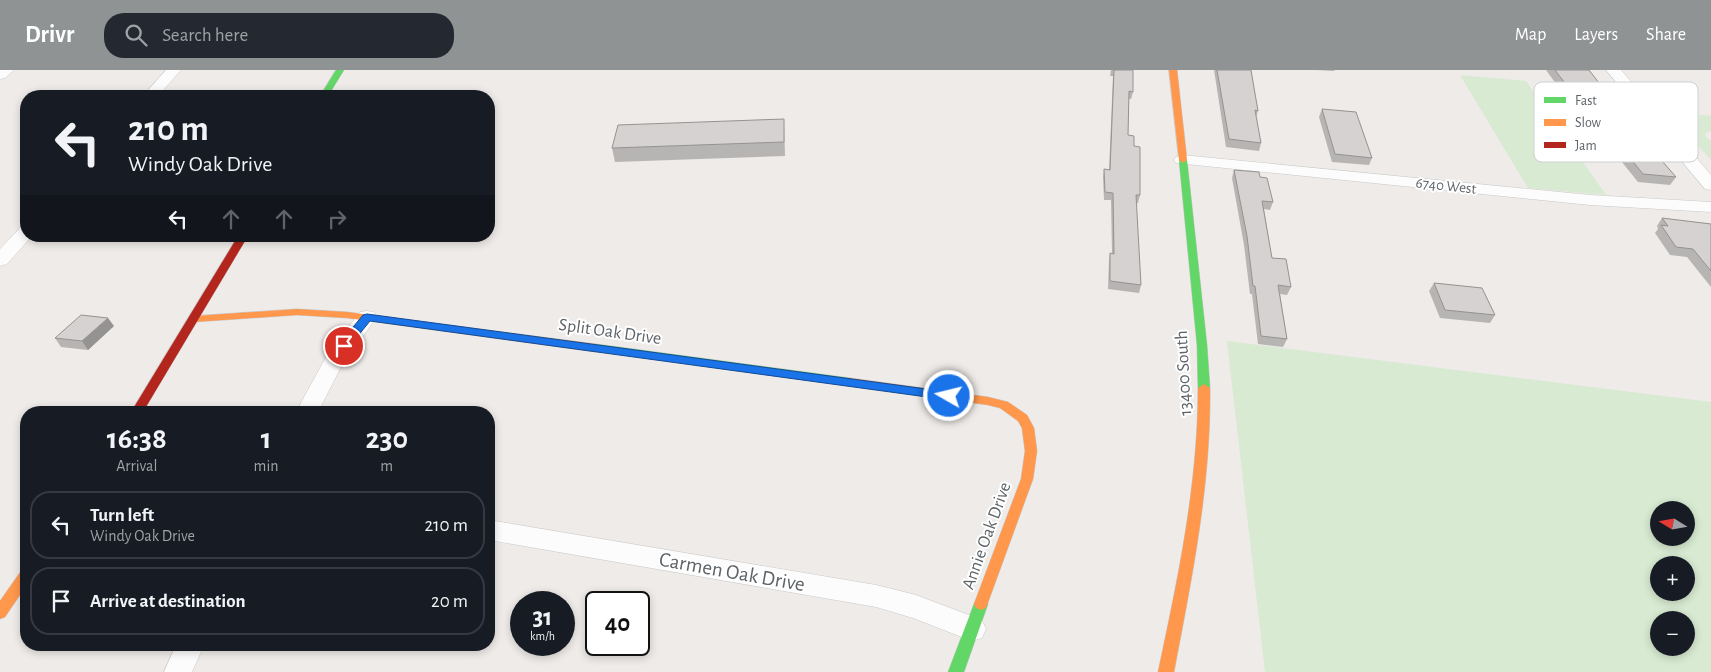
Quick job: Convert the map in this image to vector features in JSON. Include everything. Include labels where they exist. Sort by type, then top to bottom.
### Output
[{"type":"street","points":[[0,75],[7,70]]},
{"type":"street","points":[[156,90],[174,70]]},
{"type":"street","points":[[328,90],[340,70]]},
{"type":"street","name":"13400 South","points":[[1166,672],[1200,494],[1204,442],[1202,345],[1173,70]]},
{"type":"street","points":[[1613,70],[1623,82]]},
{"type":"street","name":"6740 West","points":[[1182,160],[1590,200],[1711,207]]},
{"type":"street","points":[[1691,162],[1711,185]]},
{"type":"street","points":[[0,260],[20,238]]},
{"type":"street","points":[[141,406],[239,242]]},
{"type":"street","name":"Split Oak Drive","points":[[194,319],[298,312],[367,317],[993,402],[1009,406],[1018,412]]},
{"type":"street","points":[[310,406],[334,360],[367,317]]},
{"type":"street","name":"Annie Oak Drive","points":[[956,672],[1027,479],[1030,463],[1030,431],[1028,424],[1018,412]]},
{"type":"street","name":"Carmen Oak Drive","points":[[495,531],[876,596],[916,607],[972,629]]},
{"type":"street","points":[[0,613],[20,584]]},
{"type":"street","points":[[178,672],[187,651]]},
{"type":"green space","points":[[1460,75],[1526,81],[1534,92],[1534,162],[1583,162],[1606,195],[1528,188]]},
{"type":"green space","points":[[1698,115],[1711,116],[1711,131],[1705,133],[1706,137],[1711,141],[1711,160],[1698,145]]},
{"type":"green space","points":[[1227,341],[1711,402],[1711,672],[1265,672]]},
{"type":"building","points":[[1114,70],[1133,70],[1133,92],[1129,91],[1128,135],[1134,136],[1134,146],[1140,147],[1140,195],[1136,195],[1141,285],[1110,281],[1110,253],[1114,254],[1113,193],[1105,192],[1104,169],[1110,170]]},
{"type":"building","points":[[1217,70],[1251,70],[1261,143],[1229,139]]},
{"type":"building","points":[[1555,70],[1589,70],[1598,82],[1564,82]]},
{"type":"building","points":[[1322,109],[1356,112],[1372,158],[1335,154]]},
{"type":"building","points":[[784,119],[784,142],[612,148],[618,125]]},
{"type":"building","points":[[1633,162],[1663,162],[1676,177],[1643,174]]},
{"type":"building","points":[[1234,170],[1259,172],[1260,177],[1267,178],[1273,202],[1262,201],[1272,258],[1286,259],[1291,287],[1278,285],[1287,339],[1261,336],[1247,236]]},
{"type":"building","points":[[1662,218],[1711,224],[1711,271],[1693,249],[1676,247],[1661,225],[1668,226]]},
{"type":"building","points":[[1434,283],[1482,288],[1495,315],[1445,310]]},
{"type":"building","points":[[81,315],[108,318],[82,341],[55,338]]},
{"type":"traffic: fast","points":[[328,90],[340,70]]},
{"type":"traffic: fast","points":[[1183,160],[1202,345],[1204,388]]},
{"type":"traffic: fast","points":[[596,348],[850,382]]},
{"type":"traffic: fast","points":[[956,672],[981,604]]},
{"type":"traffic: slow","points":[[1173,70],[1183,160]]},
{"type":"traffic: slow","points":[[194,319],[297,312],[347,315],[596,348]]},
{"type":"traffic: slow","points":[[850,382],[988,401],[1004,405],[1023,418],[1028,428],[1031,451],[1027,479],[981,604]]},
{"type":"traffic: slow","points":[[1166,672],[1187,566],[1198,495],[1202,460],[1204,388]]},
{"type":"traffic: slow","points":[[0,613],[20,584]]},
{"type":"traffic: jam","points":[[141,406],[239,242]]},
{"type":"route","points":[[344,346],[367,317],[949,396]]}]
